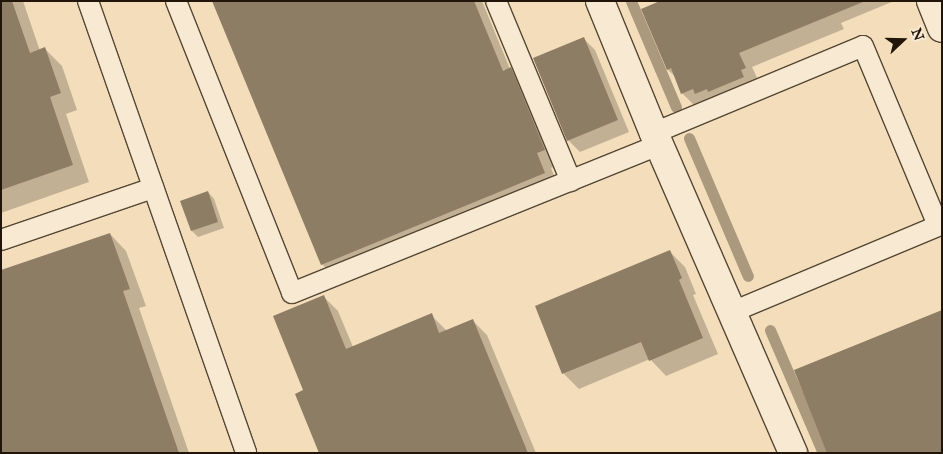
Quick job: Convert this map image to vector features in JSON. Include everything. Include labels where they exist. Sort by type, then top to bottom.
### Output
[{"type":"street","points":[[931,1],[942,28]]},
{"type":"street","points":[[606,4],[657,139],[792,453]]},
{"type":"lane","points":[[88,1],[246,453]]},
{"type":"lane","points":[[176,1],[292,292],[571,181],[657,139],[863,46],[940,225],[732,312]]},
{"type":"lane","points":[[496,1],[571,181]]},
{"type":"lane","points":[[1,240],[154,188]]},
{"type":"building","points":[[1,1],[12,1],[30,53],[45,47],[61,93],[50,97],[73,165],[1,190]]},
{"type":"building","points":[[212,1],[474,1],[503,71],[511,67],[545,150],[537,153],[545,173],[321,265]]},
{"type":"building","points":[[660,1],[863,2],[739,53],[746,68],[741,70],[744,77],[708,92],[707,89],[695,94],[693,89],[681,94],[671,68],[667,70],[641,9]]},
{"type":"building","points":[[584,37],[618,120],[567,141],[533,58]]},
{"type":"building","points":[[208,191],[218,222],[191,231],[180,201]]},
{"type":"building","points":[[110,233],[130,289],[123,291],[179,453],[1,453],[1,270]]},
{"type":"building","points":[[670,250],[682,278],[679,280],[703,338],[649,361],[641,342],[562,374],[535,306]]},
{"type":"building","points":[[324,295],[346,349],[432,313],[439,333],[473,319],[528,453],[319,453],[295,394],[303,390],[273,316]]},
{"type":"building","points":[[942,310],[942,453],[827,453],[794,370]]},
{"type":"waterway","points":[[631,1],[676,107]]},
{"type":"waterway","points":[[689,138],[748,276]]},
{"type":"waterway","points":[[770,330],[823,453]]}]
